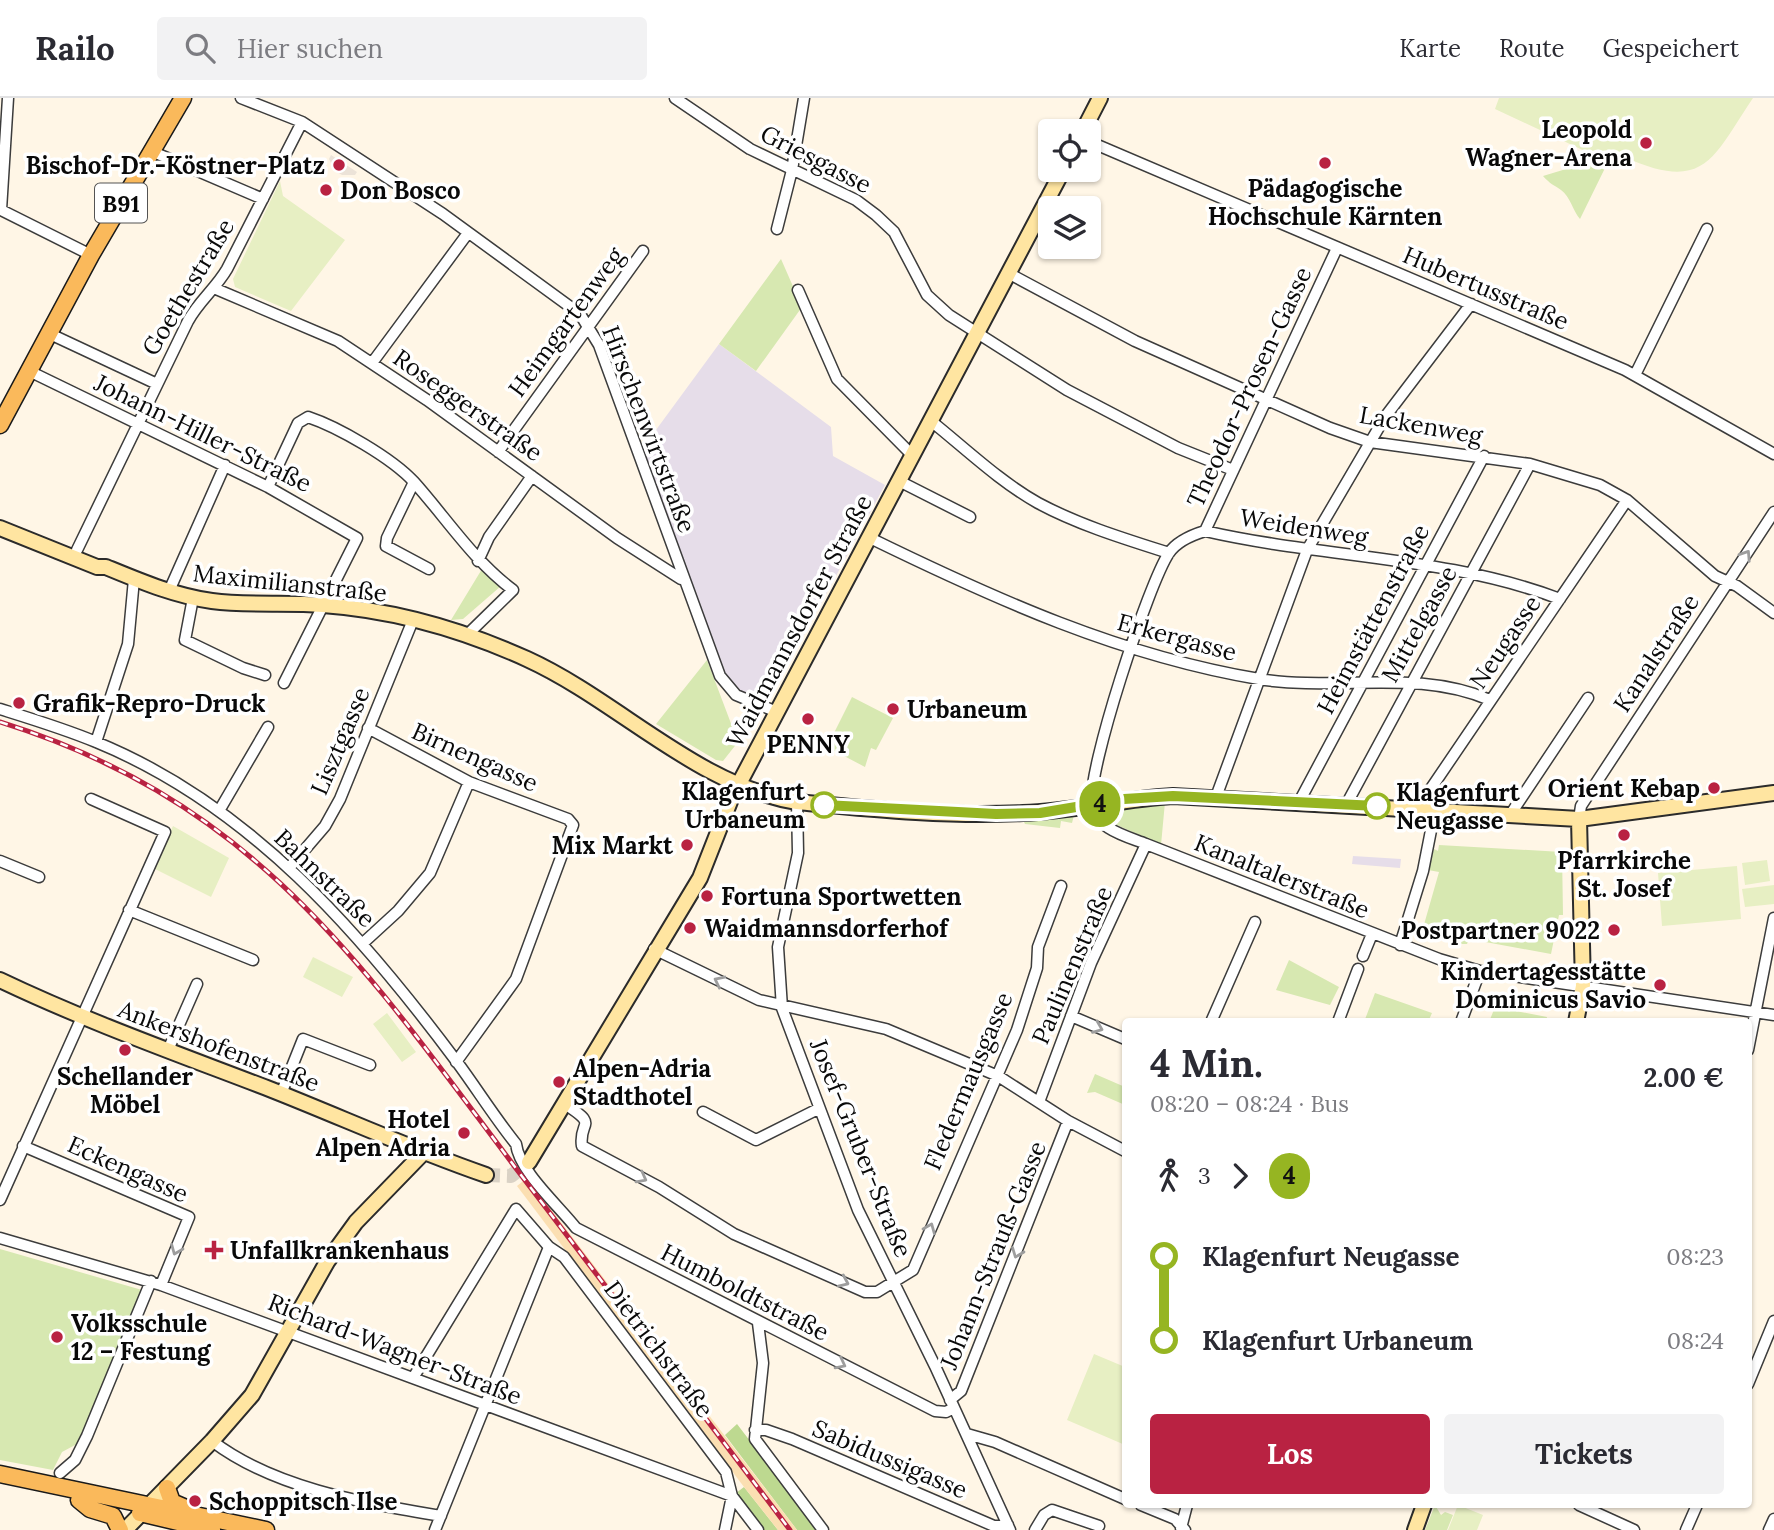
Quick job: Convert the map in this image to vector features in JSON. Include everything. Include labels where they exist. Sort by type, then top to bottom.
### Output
[{"type":"main road","name":"B91","points":[[0,425],[8,398],[27,370],[183,98]]},
{"type":"main road","points":[[0,1474],[147,1509],[212,1530]]},
{"type":"main road","points":[[0,1484],[79,1500],[197,1516],[266,1530]]},
{"type":"main road","points":[[167,1488],[172,1502],[197,1516]]},
{"type":"main road","points":[[79,1500],[90,1509],[113,1516],[123,1530]]},
{"type":"street","points":[[8,98],[1,210],[91,255]]},
{"type":"street","name":"Hirschenwirtstraße","points":[[241,98],[302,122],[468,233],[580,314],[599,345],[682,579],[726,687],[747,701],[777,712]]},
{"type":"street","name":"Griesgasse","points":[[675,98],[750,149],[856,200],[876,215],[894,232],[927,295],[949,315],[1083,399],[1178,448],[1233,470]]},
{"type":"street","points":[[777,229],[792,170],[804,98]]},
{"type":"street","points":[[1089,119],[1100,98]]},
{"type":"street","name":"Goethestraße","points":[[77,550],[196,306],[216,289],[302,122]]},
{"type":"street","name":"Hubertusstraße","points":[[1101,147],[1635,375],[1774,454]]},
{"type":"street","points":[[151,151],[263,200]]},
{"type":"street","name":"Waidmannsdorfer Straße","points":[[529,1162],[707,863],[737,787],[1057,182]]},
{"type":"street","points":[[1635,375],[1707,229]]},
{"type":"street","points":[[372,363],[468,233]]},
{"type":"street","name":"Theodor-Prosen-Gasse","points":[[1169,553],[1192,534],[1205,531],[1337,248]]},
{"type":"street","name":"Heimgartenweg","points":[[498,452],[643,251]]},
{"type":"street","name":"Lackenweg","points":[[1008,273],[1135,341],[1370,442],[1530,464],[1600,485],[1627,499],[1715,576],[1774,613]]},
{"type":"street","name":"Roseggerstraße","points":[[216,289],[331,336],[617,538],[682,579]]},
{"type":"street","points":[[798,289],[837,379],[913,456]]},
{"type":"street","points":[[1216,797],[1307,550],[1370,442],[1471,304]]},
{"type":"street","points":[[48,333],[157,384]]},
{"type":"street","name":"Johann-Hiller-Straße","points":[[27,370],[268,487],[357,538],[323,605]]},
{"type":"street","points":[[268,487],[298,423],[308,417],[372,451],[414,482],[478,561],[513,590],[467,635]]},
{"type":"street","points":[[931,421],[1003,480],[1038,503],[1104,532],[1169,553],[1130,648],[1106,730],[1092,805]]},
{"type":"street","name":"Heimstättenstraße","points":[[1299,802],[1484,456]]},
{"type":"street","name":"Mittelgasse","points":[[1346,805],[1530,464]]},
{"type":"street","points":[[169,591],[225,466]]},
{"type":"street","points":[[478,561],[489,537],[532,476]]},
{"type":"street","points":[[899,481],[970,517]]},
{"type":"street","points":[[414,482],[387,538],[386,546],[429,569]]},
{"type":"street","name":"Neugasse","points":[[1417,809],[1627,499]]},
{"type":"street","name":"Kanalstraße","points":[[1579,818],[1581,806],[1774,512]]},
{"type":"street","name":"Maximilianstraße","points":[[0,519],[101,560],[106,567]]},
{"type":"street","name":"Maximilianstraße","points":[[0,528],[97,567],[106,567],[193,598],[234,603],[323,605],[413,620],[467,635],[571,681],[737,787],[768,797],[797,802],[996,814],[1040,813],[1149,798],[1216,797],[1579,818],[1774,793]]},
{"type":"street","name":"Weidenweg","points":[[1205,531],[1307,550],[1471,572],[1514,582],[1559,599]]},
{"type":"street","name":"Erkergasse","points":[[870,538],[992,598],[1130,648],[1259,679],[1326,685],[1411,681],[1453,688],[1490,701]]},
{"type":"street","points":[[96,742],[128,644],[134,579]]},
{"type":"street","points":[[193,598],[185,640],[243,668],[265,675]]},
{"type":"street","points":[[284,683],[323,605]]},
{"type":"street","name":"Lisztgasse","points":[[289,868],[330,817],[413,620]]},
{"type":"street","points":[[1510,815],[1588,698]]},
{"type":"street","name":"Bahnstraße","points":[[0,709],[96,742],[170,779],[219,811],[289,868],[362,944],[456,1062],[535,1180]]},
{"type":"street","points":[[219,811],[268,727]]},
{"type":"street","name":"Birnengasse","points":[[368,729],[469,782],[568,819],[574,828],[516,979],[456,1062]]},
{"type":"street","points":[[362,944],[398,911],[430,873],[469,782]]},
{"type":"street","points":[[0,1200],[80,1016],[165,832],[91,799]]},
{"type":"street","name":"Josef-Gruber-Straße","points":[[797,802],[798,853],[778,947],[782,1007],[858,1210],[967,1434],[1009,1528]]},
{"type":"street","name":"Kanaltalerstraße","points":[[1092,805],[1108,828],[1400,945],[1480,971],[1758,1011],[1774,1016]]},
{"type":"street","points":[[1400,945],[1423,871],[1435,810]]},
{"type":"street","points":[[1577,1018],[1583,986],[1579,818]]},
{"type":"street","name":"Paulinenstraße","points":[[1039,1102],[1091,963],[1146,844]]},
{"type":"street","points":[[0,861],[38,877]]},
{"type":"street","name":"Fledermausgasse","points":[[895,1284],[913,1270],[950,1177],[998,1076],[1017,1030],[1037,968],[1038,947],[1061,886]]},
{"type":"street","points":[[129,910],[253,960]]},
{"type":"street","points":[[1752,1034],[1774,918]]},
{"type":"street","points":[[1214,1018],[1255,922]]},
{"type":"street","points":[[1363,956],[1372,934]]},
{"type":"street","points":[[654,949],[759,1000],[886,1029],[998,1076],[1068,1121],[1122,1148]]},
{"type":"street","points":[[1340,1018],[1358,969]]},
{"type":"street","points":[[1462,1018],[1480,971]]},
{"type":"street","name":"Ankershofenstraße","points":[[0,980],[80,1016],[281,1094],[423,1153]]},
{"type":"street","points":[[168,1050],[197,984]]},
{"type":"street","points":[[1071,1016],[1122,1038]]},
{"type":"street","points":[[281,1094],[303,1040],[370,1065]]},
{"type":"street","points":[[563,1103],[584,1118],[586,1125],[582,1146],[659,1187],[734,1234],[865,1292],[877,1292],[895,1284]]},
{"type":"street","points":[[703,1112],[756,1140],[818,1109]]},
{"type":"street","name":"Johann-Strauß-Gasse","points":[[952,1404],[961,1391],[1068,1121]]},
{"type":"street","name":"Eckengasse","points":[[23,1146],[189,1217],[156,1283]]},
{"type":"street","points":[[123,1530],[147,1509],[212,1441],[252,1395],[327,1262],[356,1222],[423,1153],[485,1175]]},
{"type":"street","name":"Humboldtstraße","points":[[535,1180],[554,1199],[576,1228],[935,1411],[946,1412],[952,1404]]},
{"type":"street","name":"Dietrichstraße","points":[[413,1378],[516,1209],[549,1247],[564,1257],[726,1472],[732,1496]]},
{"type":"street","name":"Richard-Wagner-Straße","points":[[0,1238],[156,1283],[732,1496]]},
{"type":"street","points":[[435,1530],[549,1247]]},
{"type":"street","points":[[60,1473],[75,1460],[156,1283]]},
{"type":"street","points":[[1752,1374],[1774,1321]]},
{"type":"street","points":[[758,1323],[763,1363],[755,1430],[759,1447],[823,1530]]},
{"type":"street","name":"Sabidussigasse","points":[[755,1430],[766,1430],[792,1439],[994,1526],[1009,1528]]},
{"type":"street","points":[[967,1434],[995,1442],[1122,1498]]},
{"type":"street","points":[[212,1441],[227,1452],[296,1482],[377,1505],[441,1516]]},
{"type":"street","points":[[724,1530],[732,1496]]},
{"type":"street","points":[[732,1496],[758,1530]]},
{"type":"street","points":[[1148,1508],[1175,1519],[1182,1529]]},
{"type":"street","points":[[1182,1529],[1186,1508]]},
{"type":"street","points":[[1415,1530],[1423,1508]]},
{"type":"street","points":[[1588,1508],[1634,1530]]},
{"type":"street","points":[[1686,1530],[1696,1508]]},
{"type":"street","points":[[1035,1530],[1044,1515],[1052,1510],[1099,1526]]},
{"type":"street","points":[[1769,1530],[1774,1519]]},
{"type":"shaded area","name":"Bischof-Dr.-Köstner-Platz","points":[[331,155],[357,172],[355,175],[342,175],[335,171],[329,159]]},
{"type":"shaded area","points":[[719,344],[831,427],[833,456],[885,485],[768,702],[739,692],[725,677],[642,449]]},
{"type":"shaded area","points":[[1353,856],[1401,859],[1400,868],[1352,864]]},
{"type":"green space","name":"Leopold Wagner-Arena","points":[[1499,98],[1753,98],[1716,153],[1704,164],[1690,170],[1673,172],[1624,157],[1619,167],[1495,109]]},
{"type":"green space","points":[[1599,159],[1606,166],[1580,219],[1564,193],[1543,176]]},
{"type":"green space","points":[[280,181],[283,196],[345,240],[291,311],[235,287],[233,279]]},
{"type":"green space","points":[[781,259],[802,307],[756,371],[719,344]]},
{"type":"green space","points":[[482,569],[501,586],[463,619],[451,620]]},
{"type":"green space","points":[[707,660],[738,742],[723,761],[716,760],[656,724]]},
{"type":"green space","points":[[852,697],[893,718],[876,750],[871,748],[865,767],[827,747]]},
{"type":"green space","points":[[1165,802],[1161,845],[1106,820],[1105,813],[1110,809]]},
{"type":"green space","points":[[1074,815],[1072,823],[1061,821],[1060,828],[1025,824],[1023,820]]},
{"type":"green space","points":[[173,826],[229,858],[211,897],[153,868]]},
{"type":"green space","points":[[1439,845],[1562,852],[1563,915],[1559,915],[1551,954],[1469,939],[1467,944],[1462,944],[1426,931],[1423,928],[1439,872],[1428,870],[1434,849],[1438,851]]},
{"type":"green space","points":[[1767,860],[1770,881],[1745,885],[1742,863]]},
{"type":"green space","points":[[1737,866],[1741,919],[1662,926],[1658,873]]},
{"type":"green space","points":[[1774,885],[1774,904],[1745,907],[1742,889]]},
{"type":"green space","points":[[313,957],[353,977],[342,997],[303,977]]},
{"type":"green space","points":[[1289,960],[1339,987],[1330,1005],[1276,990]]},
{"type":"green space","points":[[1375,993],[1432,1013],[1430,1018],[1366,1018]]},
{"type":"green space","points":[[1495,1007],[1547,1017],[1547,1018],[1491,1018]]},
{"type":"green space","points":[[387,1013],[416,1052],[402,1062],[373,1024]]},
{"type":"green space","points":[[1095,1074],[1122,1086],[1122,1104],[1095,1092],[1087,1093]]},
{"type":"green space","points":[[0,1249],[142,1290],[101,1394],[77,1444],[62,1452],[53,1470],[0,1460]]},
{"type":"green space","points":[[1094,1354],[1122,1366],[1122,1444],[1067,1420]]},
{"type":"green space","points":[[737,1424],[818,1530],[797,1530],[725,1435]]},
{"type":"green space","points":[[744,1487],[778,1530],[758,1530],[732,1496]]},
{"type":"green space","points":[[1434,1508],[1441,1515],[1445,1512],[1453,1515],[1447,1530],[1425,1530]]},
{"type":"green space","points":[[1457,1508],[1466,1508],[1483,1515],[1477,1530],[1448,1530]]},
{"type":"sand","points":[[527,1178],[797,1530],[778,1530],[744,1487],[517,1186]]},
{"type":"tunnel","points":[[486,1175],[511,1176],[529,1162]]},
{"type":"railway","points":[[0,722],[91,756],[169,798],[238,847],[300,902],[357,963],[411,1029],[790,1530]]},
{"type":"bus line","name":"4","points":[[824,805],[952,813],[1040,813],[1124,799],[1173,796],[1377,806]]},
{"type":"place","name":"Leopold Wagner-Arena","points":[[1646,143]]},
{"type":"place","name":"Pädagogische Hochschule Kärnten","points":[[1325,163]]},
{"type":"place","name":"Bischof-Dr.-Köstner-Platz","points":[[339,165]]},
{"type":"place","name":"Don Bosco","points":[[326,190]]},
{"type":"place","name":"Grafik-Repro-Druck","points":[[19,703]]},
{"type":"place","name":"Urbaneum","points":[[893,709]]},
{"type":"place","name":"PENNY","points":[[808,719]]},
{"type":"place","name":"Orient Kebap","points":[[1714,788]]},
{"type":"place","name":"Klagenfurt Urbaneum","points":[[824,805]]},
{"type":"place","name":"Klagenfurt Neugasse","points":[[1377,806]]},
{"type":"place","name":"Pfarrkirche St. Josef","points":[[1624,835]]},
{"type":"place","name":"Mix Markt","points":[[687,845]]},
{"type":"place","name":"Fortuna Sportwetten","points":[[707,896]]},
{"type":"place","name":"Waidmannsdorferhof","points":[[690,928]]},
{"type":"place","name":"Postpartner 9022","points":[[1614,930]]},
{"type":"place","name":"Kindertagesstätte Dominicus Savio","points":[[1660,985]]},
{"type":"place","name":"Schellander Möbel","points":[[125,1050]]},
{"type":"place","name":"Alpen-Adria Stadthotel","points":[[559,1082]]},
{"type":"place","name":"Hotel Alpen Adria","points":[[464,1133]]},
{"type":"place","name":"Unfallkrankenhaus","points":[[214,1250]]},
{"type":"place","name":"Volksschule 12 – Festung","points":[[57,1337]]},
{"type":"place","name":"Schoppitsch Ilse","points":[[195,1501]]}]
